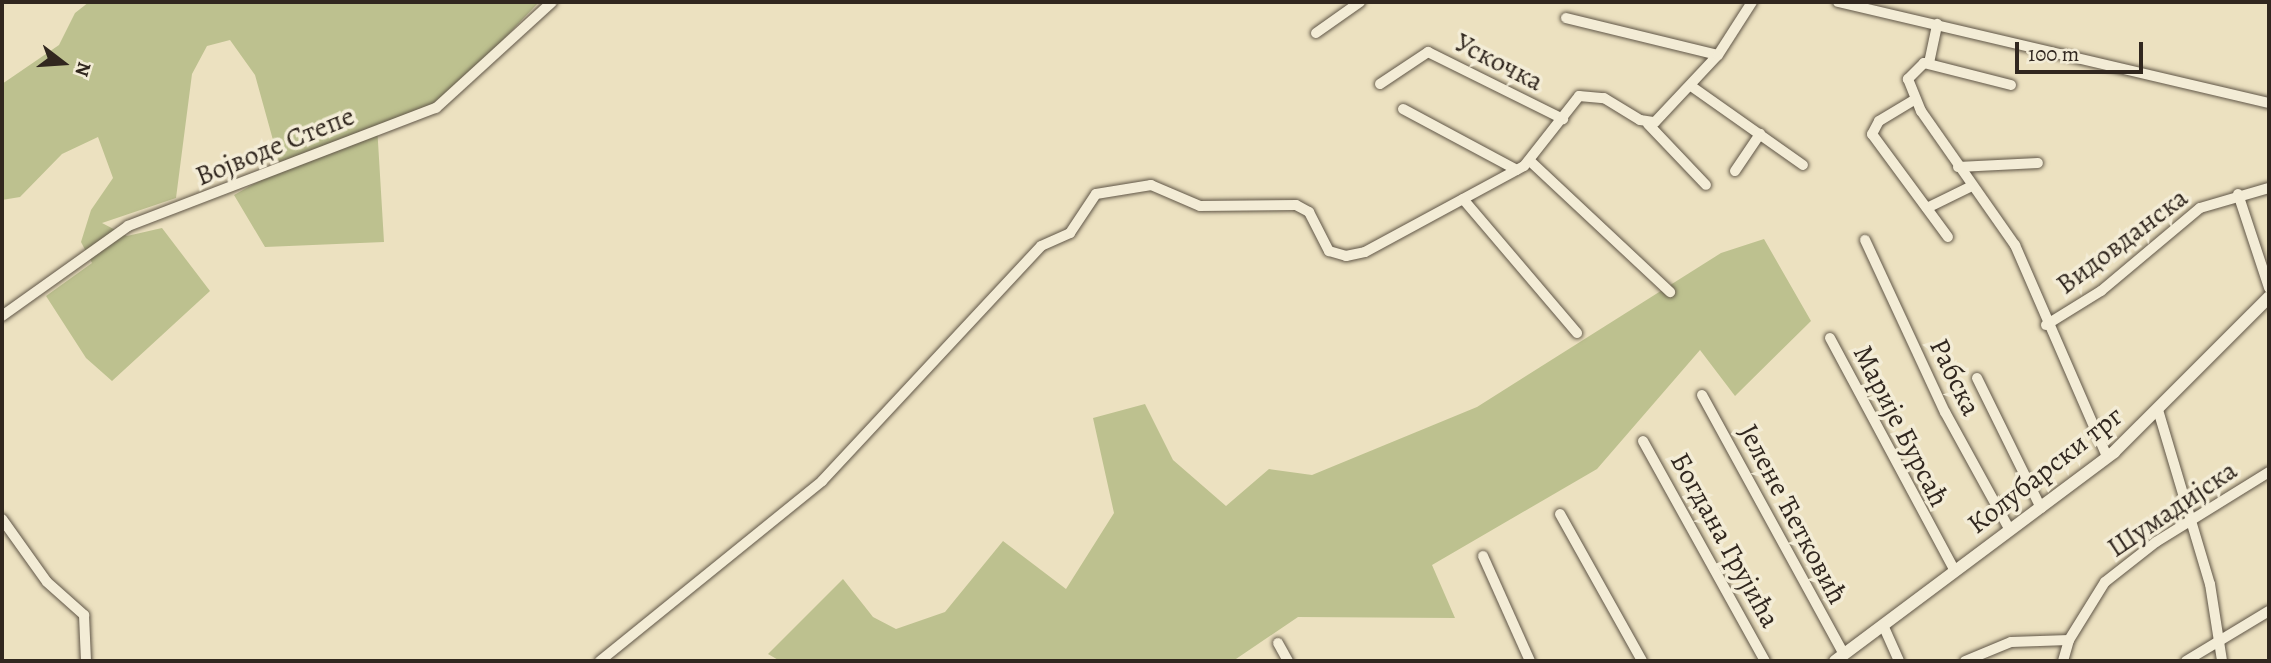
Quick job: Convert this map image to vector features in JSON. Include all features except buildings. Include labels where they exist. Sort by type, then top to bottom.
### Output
[{"type":"street","name":"Војводе Степе","points":[[2,316],[128,226],[436,108],[552,2]]},
{"type":"street","points":[[1316,33],[1360,2]]},
{"type":"street","points":[[1648,124],[1691,86],[1718,55],[1752,2]]},
{"type":"street","points":[[1839,2],[2269,103]]},
{"type":"street","points":[[1566,18],[1718,55]]},
{"type":"street","points":[[1937,24],[1926,63],[1908,79],[1914,100],[1958,167],[2015,245],[2046,325],[2107,457]]},
{"type":"street","name":"Ускочка","points":[[1380,84],[1428,52],[1563,120]]},
{"type":"street","points":[[1926,63],[2011,85]]},
{"type":"street","points":[[1691,86],[1803,164]]},
{"type":"street","points":[[600,661],[822,481],[1041,246],[1070,233],[1096,194],[1151,186],[1200,206],[1296,205],[1309,212],[1329,251],[1346,256],[1391,240],[1429,216],[1517,170],[1530,161],[1585,94],[1648,124],[1706,185]]},
{"type":"street","points":[[1914,100],[1879,121],[1871,134],[1948,237]]},
{"type":"street","points":[[1403,109],[1517,170]]},
{"type":"street","points":[[1735,171],[1760,134]]},
{"type":"street","points":[[1530,161],[1670,292]]},
{"type":"street","points":[[1958,167],[2038,163]]},
{"type":"street","points":[[1927,208],[1972,186]]},
{"type":"street","name":"Видовданска","points":[[2046,325],[2101,291],[2200,208],[2238,194],[2269,188]]},
{"type":"street","points":[[2238,194],[2269,288]]},
{"type":"street","points":[[1463,199],[1577,333]]},
{"type":"street","name":"Рабска","points":[[1865,240],[1945,412],[2010,530]]},
{"type":"street","name":"Колубарски трг","points":[[1839,658],[2107,457],[2158,410],[2269,297]]},
{"type":"street","name":"Марије Бурсаћ","points":[[1830,338],[1955,571]]},
{"type":"street","points":[[1977,378],[2041,508]]},
{"type":"street","name":"Јелене Ћетковић","points":[[1702,395],[1839,658]]},
{"type":"street","points":[[2158,410],[2221,639],[2222,661]]},
{"type":"street","name":"Богдана Грујића","points":[[1643,441],[1765,661]]},
{"type":"street","name":"Шумадијска","points":[[2063,661],[2069,640],[2105,582],[2188,522],[2269,472]]},
{"type":"street","points":[[1560,513],[1642,661]]},
{"type":"street","points":[[2,519],[47,582],[84,615],[86,661]]},
{"type":"street","points":[[1483,556],[1530,661]]},
{"type":"street","points":[[2186,661],[2269,611]]},
{"type":"street","points":[[1883,625],[1899,661]]},
{"type":"street","points":[[1965,661],[2011,642],[2069,640]]},
{"type":"street","points":[[1278,643],[1288,661]]},
{"type":"green space","points":[[89,2],[539,2],[438,108],[377,125],[384,242],[265,247],[234,195],[281,169],[255,75],[230,40],[207,46],[192,74],[176,198],[102,223],[127,236],[162,228],[210,291],[112,381],[86,358],[46,296],[92,263],[81,242],[91,210],[113,178],[98,137],[62,154],[20,197],[2,200],[2,84],[59,45],[75,13]]},
{"type":"green space","points":[[1764,239],[1811,321],[1735,396],[1700,350],[1597,469],[1432,565],[1455,618],[1298,617],[1233,661],[780,661],[768,654],[843,579],[873,617],[896,629],[945,612],[1003,541],[1066,589],[1114,513],[1093,418],[1145,404],[1173,460],[1226,506],[1269,469],[1312,475],[1477,407],[1721,253]]}]
